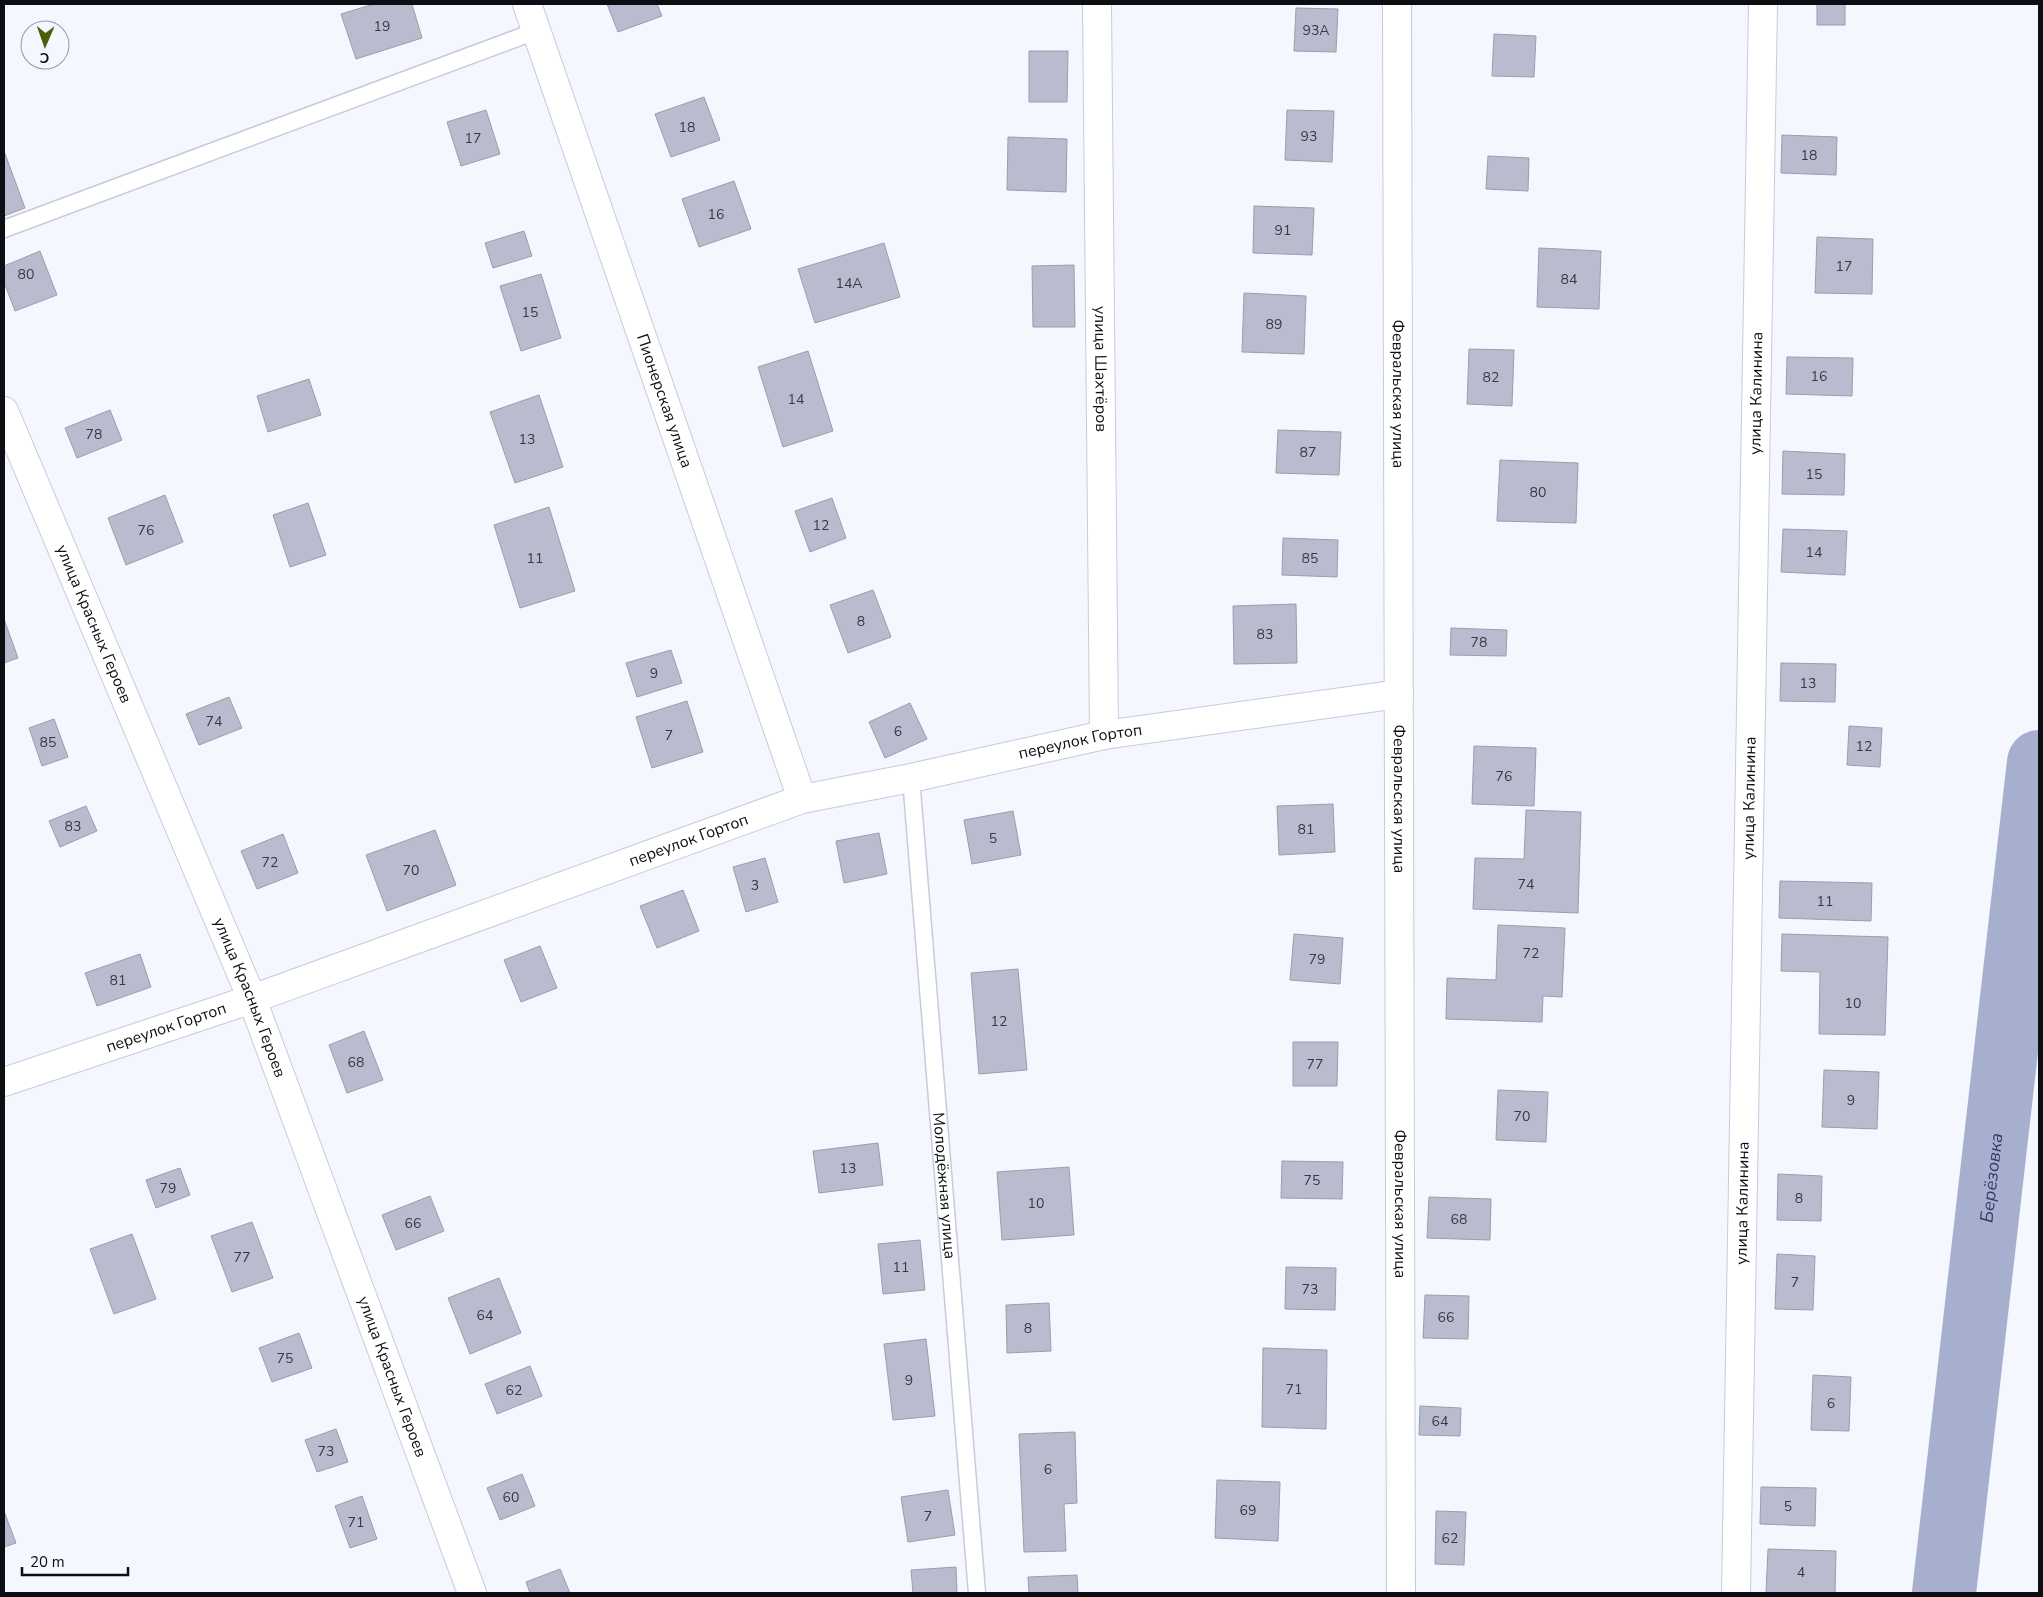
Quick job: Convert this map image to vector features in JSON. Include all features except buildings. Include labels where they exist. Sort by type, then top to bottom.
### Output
[{"type":"street","name":"Пионерская улица","points":[[527,4],[802,799]]},
{"type":"street","name":"улица Шахтёров","points":[[1097,4],[1104,735]]},
{"type":"street","name":"Февральская улица","points":[[1397,4],[1402,1593]]},
{"type":"street","name":"улица Калинина","points":[[1736,1593],[1763,4]]},
{"type":"street","name":"улица Красных Героев","points":[[4,411],[252,999],[472,1593]]},
{"type":"street","name":"переулок Гортоп","points":[[4,1082],[252,999],[802,799],[911,778],[1104,735],[1399,694]]},
{"type":"lane","points":[[4,229],[536,31]]},
{"type":"lane","name":"Молодёжная улица","points":[[911,778],[977,1593]]},
{"type":"waterway","name":"Берёзовка","points":[[1944,1593],[2039,762]]}]
